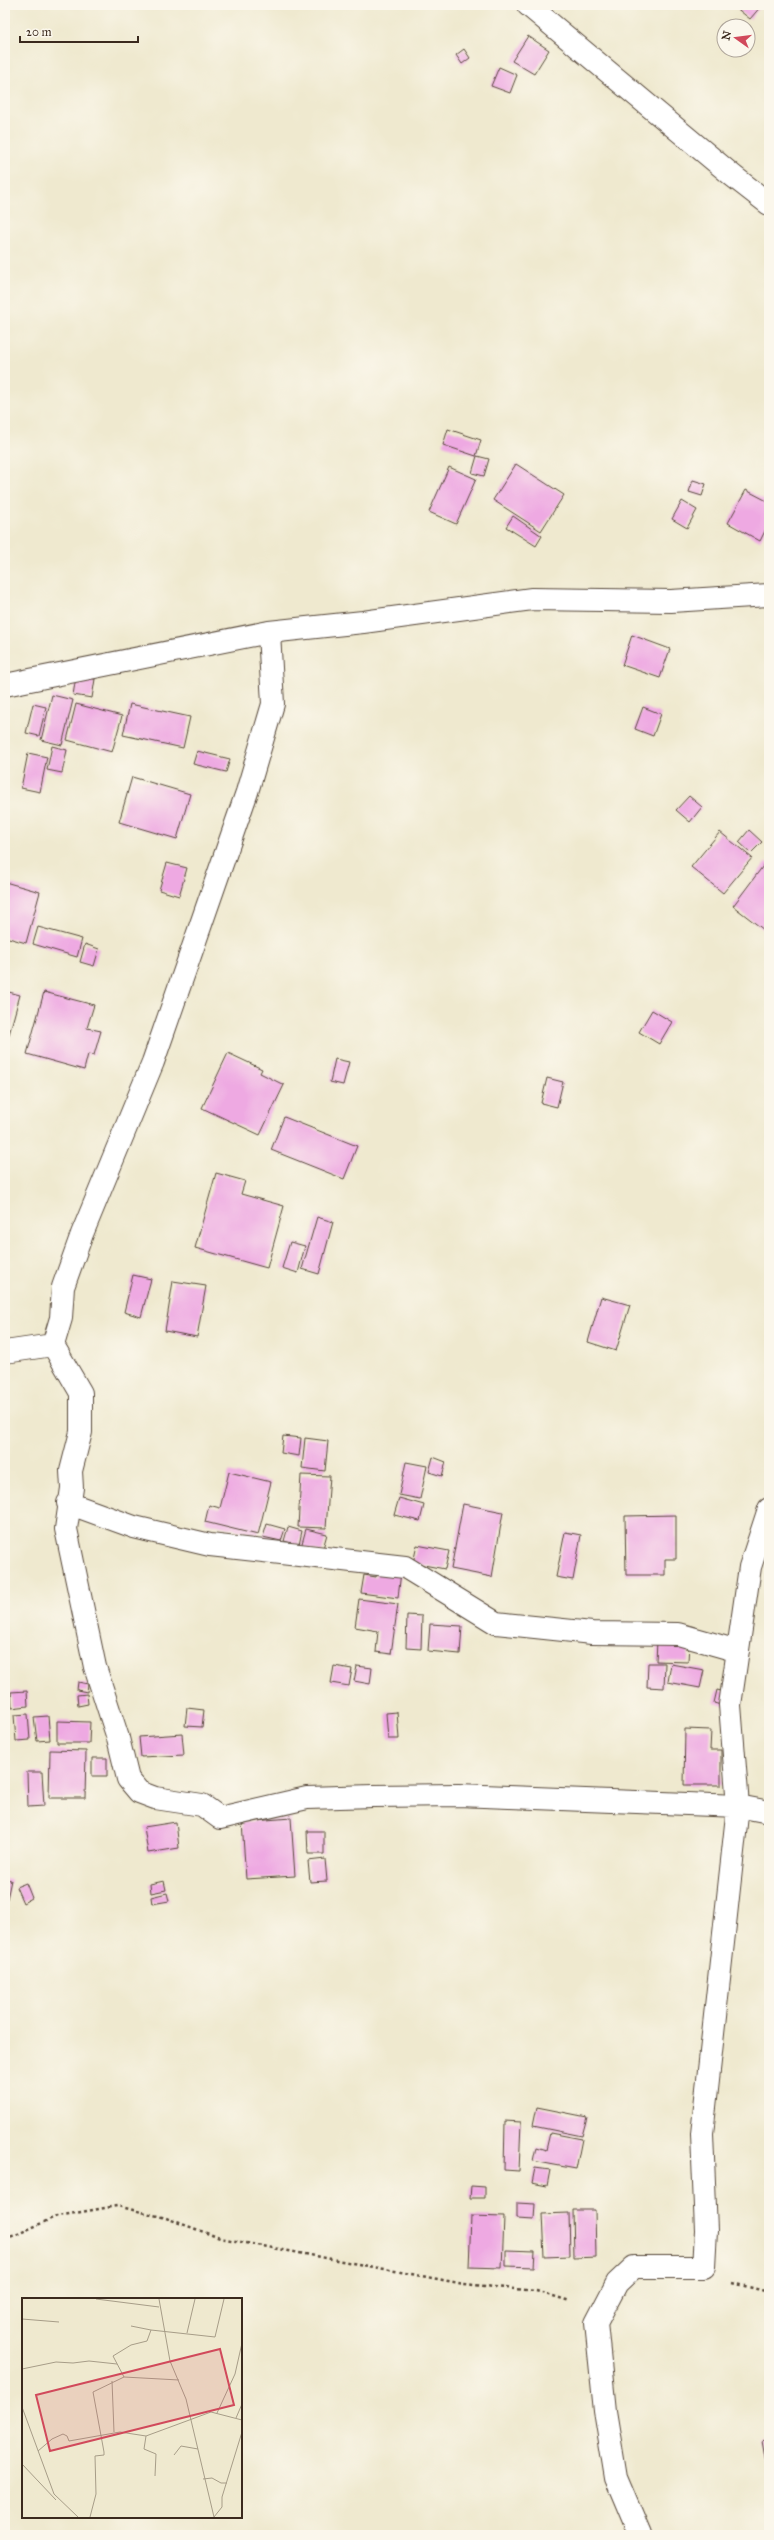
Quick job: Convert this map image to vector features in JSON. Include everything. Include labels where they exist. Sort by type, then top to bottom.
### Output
[{"type":"street","points":[[528,5],[733,176],[769,204]]},
{"type":"street","points":[[5,685],[269,632],[363,622],[532,599],[671,601],[769,594]]},
{"type":"street","points":[[269,632],[273,704],[247,792],[153,1062],[82,1234],[63,1287],[61,1318],[53,1345],[81,1393],[81,1432],[71,1471],[72,1488],[68,1503],[66,1529],[95,1667],[118,1738],[128,1779],[139,1792],[156,1798],[202,1805],[220,1818],[307,1798],[458,1795],[738,1806],[769,1812]]},
{"type":"street","points":[[5,1352],[53,1345]]},
{"type":"street","points":[[68,1503],[134,1527],[210,1545],[405,1568],[496,1623],[592,1633],[678,1634],[738,1650]]},
{"type":"street","points":[[640,2535],[616,2478],[605,2411],[596,2323],[617,2283],[634,2267],[704,2267],[706,2231],[702,2134],[738,1806],[730,1705],[750,1567],[769,1509]]},
{"type":"path","points":[[5,2238],[16,2235],[57,2216],[117,2206],[166,2218],[220,2238],[456,2283],[536,2290],[568,2299],[596,2323]]},
{"type":"path","points":[[704,2267],[722,2280],[769,2292]]},
{"type":"building","points":[[737,5],[762,5],[751,18],[749,18],[735,7]]},
{"type":"building","points":[[528,36],[549,50],[534,74],[512,61]]},
{"type":"building","points":[[464,49],[470,58],[462,64],[456,55]]},
{"type":"building","points":[[499,67],[517,75],[510,93],[491,86]]},
{"type":"building","points":[[448,429],[481,440],[476,456],[443,445]]},
{"type":"building","points":[[477,456],[489,459],[484,476],[472,473]]},
{"type":"building","points":[[516,464],[564,495],[541,531],[493,500]]},
{"type":"building","points":[[449,467],[476,479],[456,524],[429,512]]},
{"type":"building","points":[[693,480],[706,484],[702,496],[689,492]]},
{"type":"building","points":[[746,490],[769,502],[769,523],[760,541],[728,523]]},
{"type":"building","points":[[682,501],[697,510],[687,528],[672,519]]},
{"type":"building","points":[[513,516],[542,536],[536,546],[506,527]]},
{"type":"building","points":[[632,635],[670,649],[660,678],[622,665]]},
{"type":"building","points":[[76,677],[95,679],[92,698],[73,695]]},
{"type":"building","points":[[52,695],[73,700],[62,745],[41,740]]},
{"type":"building","points":[[33,704],[46,707],[39,736],[26,733]]},
{"type":"building","points":[[76,704],[122,716],[112,752],[67,740]]},
{"type":"building","points":[[130,704],[190,717],[183,748],[123,735]]},
{"type":"building","points":[[643,707],[661,714],[653,736],[635,729]]},
{"type":"building","points":[[52,746],[67,750],[62,773],[47,770]]},
{"type":"building","points":[[197,751],[230,759],[226,772],[193,764]]},
{"type":"building","points":[[28,753],[47,757],[40,792],[21,788]]},
{"type":"building","points":[[132,777],[190,794],[177,839],[119,822]]},
{"type":"building","points":[[689,796],[702,807],[690,822],[676,810]]},
{"type":"building","points":[[749,830],[762,842],[751,853],[739,842]]},
{"type":"building","points":[[720,832],[752,858],[723,893],[691,867]]},
{"type":"building","points":[[766,862],[769,864],[769,923],[764,930],[733,906]]},
{"type":"building","points":[[167,863],[187,868],[179,896],[159,890]]},
{"type":"building","points":[[5,882],[40,892],[26,943],[5,937]]},
{"type":"building","points":[[38,927],[82,939],[77,957],[33,944]]},
{"type":"building","points":[[85,944],[99,949],[94,966],[80,962]]},
{"type":"building","points":[[5,991],[20,995],[5,1049]]},
{"type":"building","points":[[44,992],[94,1005],[87,1028],[101,1031],[94,1055],[88,1054],[84,1070],[27,1054]]},
{"type":"building","points":[[652,1010],[672,1022],[659,1044],[639,1032]]},
{"type":"building","points":[[228,1053],[262,1069],[260,1073],[284,1085],[260,1135],[202,1108]]},
{"type":"building","points":[[335,1059],[349,1062],[343,1085],[330,1082]]},
{"type":"building","points":[[547,1078],[563,1082],[557,1107],[541,1103]]},
{"type":"building","points":[[284,1117],[357,1146],[344,1179],[271,1150]]},
{"type":"building","points":[[216,1173],[245,1181],[241,1194],[284,1206],[267,1268],[195,1248]]},
{"type":"building","points":[[317,1217],[333,1222],[319,1274],[302,1269]]},
{"type":"building","points":[[290,1242],[305,1246],[298,1273],[282,1268]]},
{"type":"building","points":[[133,1275],[151,1279],[141,1317],[124,1312]]},
{"type":"building","points":[[173,1281],[206,1286],[197,1337],[165,1331]]},
{"type":"building","points":[[601,1297],[630,1305],[616,1351],[588,1342]]},
{"type":"building","points":[[283,1436],[301,1438],[299,1456],[281,1453]]},
{"type":"building","points":[[305,1438],[328,1441],[325,1471],[302,1468]]},
{"type":"building","points":[[433,1457],[446,1462],[442,1476],[429,1472]]},
{"type":"building","points":[[406,1462],[427,1466],[420,1499],[399,1495]]},
{"type":"building","points":[[229,1472],[271,1482],[258,1535],[205,1522],[209,1505],[220,1508]]},
{"type":"building","points":[[301,1475],[330,1476],[326,1528],[298,1527]]},
{"type":"building","points":[[399,1498],[424,1505],[420,1521],[394,1515]]},
{"type":"building","points":[[463,1504],[503,1512],[492,1577],[451,1569]]},
{"type":"building","points":[[676,1515],[676,1559],[665,1559],[665,1575],[626,1575],[625,1516]]},
{"type":"building","points":[[267,1524],[285,1529],[281,1541],[263,1537]]},
{"type":"building","points":[[288,1527],[302,1531],[299,1545],[284,1541]]},
{"type":"building","points":[[306,1529],[327,1534],[322,1552],[301,1547]]},
{"type":"building","points":[[565,1532],[581,1535],[573,1580],[556,1577]]},
{"type":"building","points":[[417,1545],[449,1551],[445,1569],[413,1563]]},
{"type":"building","points":[[378,1569],[401,1572],[398,1598],[361,1593],[364,1575],[376,1577]]},
{"type":"building","points":[[359,1599],[398,1604],[391,1654],[376,1652],[378,1631],[355,1627]]},
{"type":"building","points":[[407,1615],[422,1616],[421,1649],[406,1648]]},
{"type":"building","points":[[430,1624],[462,1626],[460,1654],[428,1651]]},
{"type":"building","points":[[657,1641],[689,1642],[688,1662],[656,1661]]},
{"type":"building","points":[[648,1663],[665,1663],[664,1688],[647,1687]]},
{"type":"building","points":[[671,1664],[704,1670],[700,1688],[668,1682]]},
{"type":"building","points":[[334,1666],[352,1669],[349,1686],[331,1683]]},
{"type":"building","points":[[357,1666],[372,1668],[370,1684],[354,1681]]},
{"type":"building","points":[[78,1682],[88,1684],[87,1692],[77,1690]]},
{"type":"building","points":[[717,1690],[729,1693],[727,1707],[714,1703]]},
{"type":"building","points":[[27,1691],[28,1706],[12,1708],[11,1692]]},
{"type":"building","points":[[87,1694],[88,1704],[78,1706],[77,1695]]},
{"type":"building","points":[[187,1708],[204,1710],[202,1727],[185,1726]]},
{"type":"building","points":[[397,1712],[399,1739],[388,1739],[386,1713]]},
{"type":"building","points":[[28,1714],[30,1740],[16,1741],[14,1715]]},
{"type":"building","points":[[48,1716],[50,1740],[37,1741],[34,1717]]},
{"type":"building","points":[[57,1721],[90,1722],[89,1743],[57,1743]]},
{"type":"building","points":[[685,1729],[711,1730],[710,1750],[721,1750],[721,1785],[684,1785]]},
{"type":"building","points":[[182,1734],[184,1755],[141,1757],[139,1737]]},
{"type":"building","points":[[50,1750],[86,1751],[85,1798],[49,1798]]},
{"type":"building","points":[[92,1758],[107,1758],[107,1776],[92,1776]]},
{"type":"building","points":[[27,1772],[42,1772],[44,1806],[28,1807]]},
{"type":"building","points":[[291,1818],[295,1876],[246,1879],[242,1822]]},
{"type":"building","points":[[176,1822],[179,1848],[148,1853],[144,1827]]},
{"type":"building","points":[[307,1831],[324,1831],[324,1854],[308,1854]]},
{"type":"building","points":[[325,1859],[327,1881],[310,1882],[308,1861]]},
{"type":"building","points":[[5,1879],[11,1880],[7,1899],[5,1899]]},
{"type":"building","points":[[164,1881],[166,1890],[151,1893],[150,1884]]},
{"type":"building","points":[[26,1883],[32,1898],[23,1903],[16,1887]]},
{"type":"building","points":[[167,1893],[169,1901],[152,1904],[151,1897]]},
{"type":"building","points":[[537,2107],[587,2117],[582,2136],[533,2126]]},
{"type":"building","points":[[505,2121],[521,2122],[519,2171],[504,2170]]},
{"type":"building","points":[[550,2133],[582,2139],[576,2169],[533,2161],[536,2147],[546,2150]]},
{"type":"building","points":[[535,2168],[550,2170],[547,2186],[532,2183]]},
{"type":"building","points":[[471,2186],[485,2187],[485,2198],[470,2198]]},
{"type":"building","points":[[517,2203],[535,2204],[534,2219],[517,2218]]},
{"type":"building","points":[[573,2210],[595,2210],[596,2257],[574,2258]]},
{"type":"building","points":[[569,2213],[570,2256],[544,2257],[542,2214]]},
{"type":"building","points":[[471,2216],[504,2217],[502,2268],[469,2267]]},
{"type":"building","points":[[506,2250],[535,2251],[534,2267],[506,2266]]},
{"type":"building","points":[[769,2439],[769,2469],[768,2469],[763,2441]]}]
